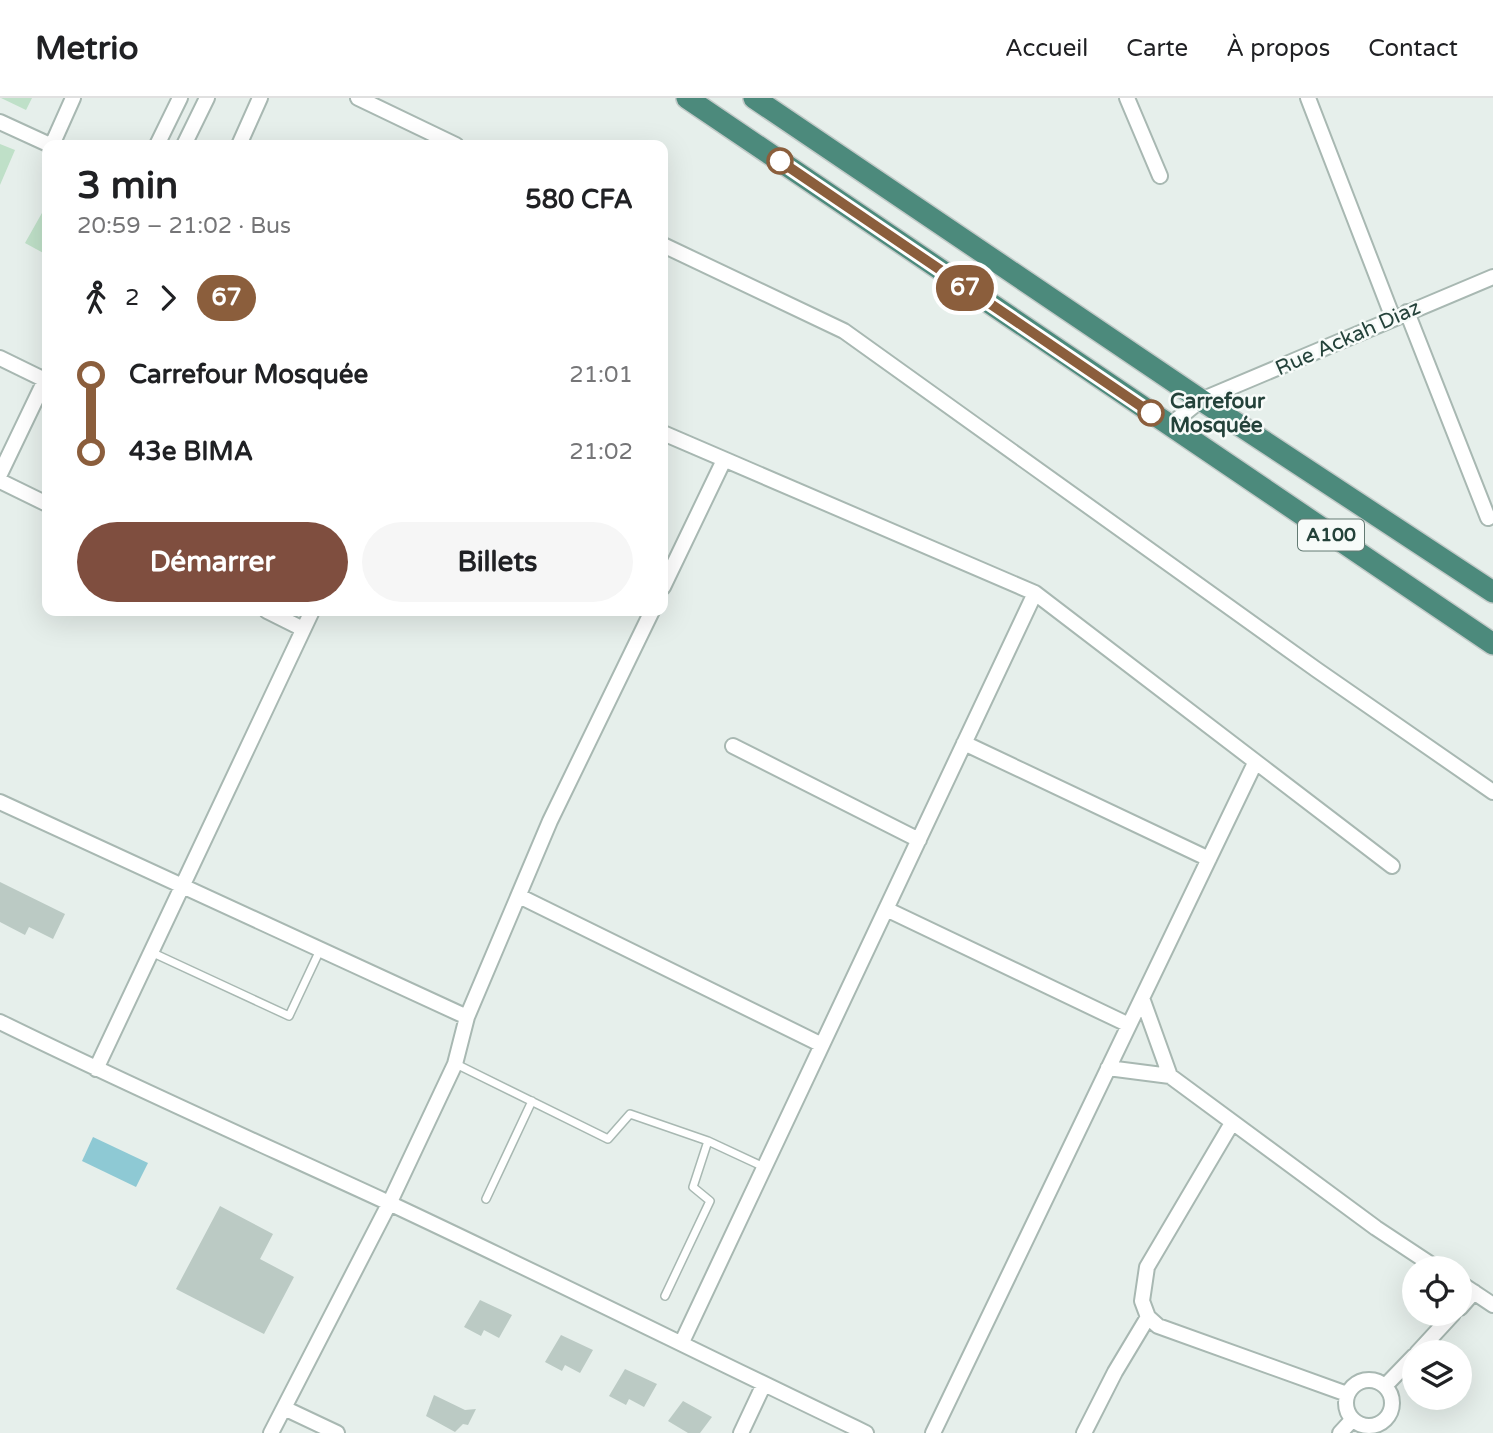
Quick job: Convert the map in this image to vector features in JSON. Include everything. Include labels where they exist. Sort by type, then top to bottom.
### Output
[{"type":"highway","name":"A100","points":[[687,98],[1493,644]]},
{"type":"highway","name":"A100","points":[[754,98],[1201,400],[1493,593]]},
{"type":"street","points":[[53,140],[73,98]]},
{"type":"street","points":[[159,140],[180,98]]},
{"type":"street","points":[[186,140],[207,98]]},
{"type":"street","points":[[241,140],[260,98]]},
{"type":"street","points":[[358,98],[446,140]]},
{"type":"street","points":[[1127,98],[1160,176]]},
{"type":"street","points":[[1308,98],[1393,318]]},
{"type":"street","points":[[0,122],[42,141]]},
{"type":"street","points":[[668,246],[844,331],[1317,670],[1493,792]]},
{"type":"street","name":"Rue Ackah Diaz","points":[[1170,425],[1201,400],[1273,372],[1493,277]]},
{"type":"street","points":[[1407,312],[1488,519]]},
{"type":"street","points":[[0,358],[42,376]]},
{"type":"street","points":[[0,474],[42,386]]},
{"type":"street","points":[[668,435],[1035,593],[1392,866]]},
{"type":"street","points":[[668,577],[724,460]]},
{"type":"street","points":[[0,481],[42,502]]},
{"type":"street","points":[[682,1342],[1035,593]]},
{"type":"street","points":[[277,616],[303,629]]},
{"type":"street","points":[[96,1069],[310,616]]},
{"type":"street","points":[[271,1433],[389,1204],[455,1064],[467,1017],[550,821],[650,616]]},
{"type":"street","points":[[964,744],[1209,859]]},
{"type":"street","points":[[733,747],[919,840]]},
{"type":"street","points":[[933,1433],[1255,763]]},
{"type":"street","points":[[0,802],[467,1017]]},
{"type":"street","points":[[519,896],[822,1045]]},
{"type":"street","points":[[886,909],[1129,1024]]},
{"type":"street","points":[[1142,998],[1170,1076]]},
{"type":"street","points":[[0,1022],[682,1342],[866,1433]]},
{"type":"street","points":[[1108,1068],[1170,1076],[1232,1124],[1418,1256]]},
{"type":"street","points":[[1232,1124],[1147,1267],[1142,1301],[1148,1317],[1158,1326],[1347,1394]]},
{"type":"street","points":[[1472,1294],[1474,1292],[1493,1305]]},
{"type":"street","points":[[1084,1433],[1115,1372],[1148,1317]]},
{"type":"street","points":[[1429,1340],[1442,1326]]},
{"type":"street","points":[[1385,1386],[1402,1368]]},
{"type":"street","points":[[1368,1379],[1385,1386],[1392,1402],[1391,1411],[1382,1429],[1360,1425],[1352,1420],[1345,1403],[1352,1386],[1368,1379]]},
{"type":"street","points":[[741,1433],[764,1384]]},
{"type":"street","points":[[285,1408],[337,1433]]},
{"type":"street","points":[[1340,1433],[1352,1420]]},
{"type":"lane","points":[[151,952],[289,1016],[320,950]]},
{"type":"lane","points":[[455,1064],[607,1139],[630,1114],[708,1141],[764,1167]]},
{"type":"lane","points":[[486,1199],[532,1101]]},
{"type":"lane","points":[[665,1296],[710,1201],[693,1187],[708,1141]]},
{"type":"green space","points":[[1,98],[32,98],[26,110]]},
{"type":"green space","points":[[0,144],[15,150],[0,185]]},
{"type":"green space","points":[[42,213],[42,252],[25,243]]},
{"type":"water","points":[[93,1137],[148,1163],[136,1187],[82,1161]]},
{"type":"building","points":[[0,882],[65,914],[53,939],[29,927],[25,935],[0,922]]},
{"type":"building","points":[[220,1206],[273,1234],[260,1259],[294,1277],[264,1334],[176,1289]]},
{"type":"building","points":[[480,1300],[512,1315],[499,1338],[484,1330],[481,1336],[464,1327]]},
{"type":"building","points":[[561,1335],[593,1350],[580,1373],[565,1365],[562,1371],[545,1362]]},
{"type":"building","points":[[625,1369],[657,1384],[644,1407],[629,1399],[626,1405],[609,1396]]},
{"type":"building","points":[[434,1395],[465,1410],[476,1409],[468,1425],[463,1424],[455,1432],[426,1416]]},
{"type":"building","points":[[683,1401],[712,1417],[700,1433],[688,1433],[668,1421]]},
{"type":"bus line","name":"67","points":[[780,161],[1151,413]]},
{"type":"place","name":"Carrefour Mosquée","points":[[1151,413]]}]
